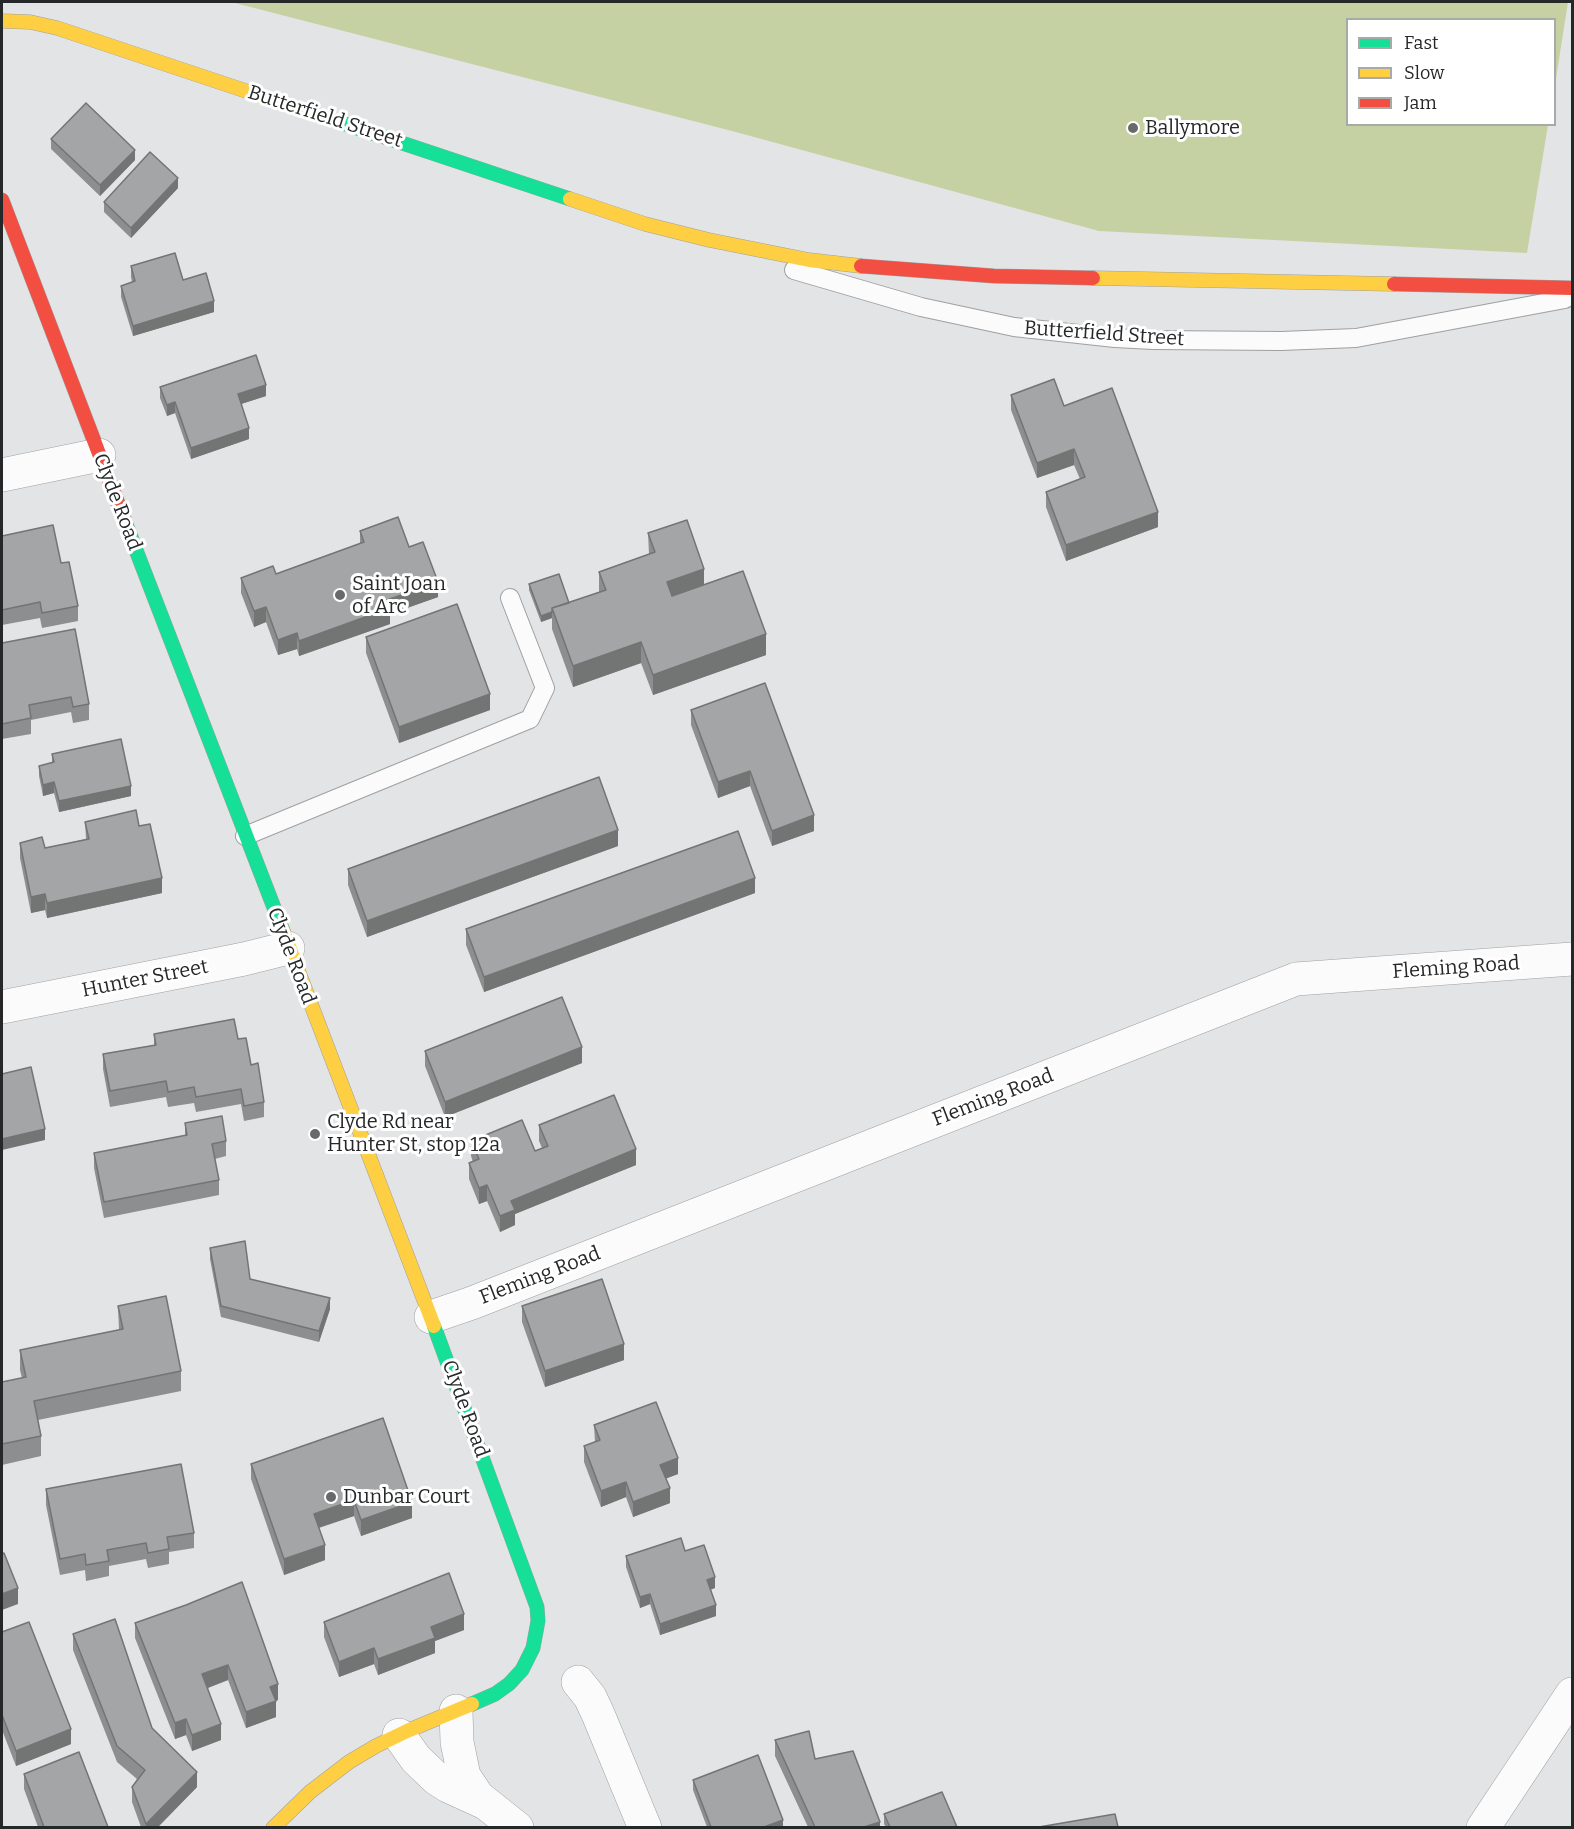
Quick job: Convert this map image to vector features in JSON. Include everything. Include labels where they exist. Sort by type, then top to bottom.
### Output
[{"type":"street","name":"Butterfield Street","points":[[2,21],[30,22],[57,28],[645,224],[708,240],[809,260],[880,268],[994,276],[1572,288]]},
{"type":"street","name":"Clyde Road","points":[[2,200],[431,1317],[537,1607],[537,1631],[533,1648],[526,1662],[509,1684],[486,1698],[399,1735],[349,1762],[273,1827]]},
{"type":"street","points":[[2,475],[99,455]]},
{"type":"street","name":"Hunter Street","points":[[2,1007],[244,959],[288,948]]},
{"type":"street","name":"Fleming Road","points":[[431,1317],[472,1303],[1296,979],[1572,959]]},
{"type":"street","points":[[578,1682],[590,1697],[598,1714],[645,1827]]},
{"type":"street","points":[[1483,1827],[1572,1694]]},
{"type":"street","points":[[456,1711],[461,1769],[473,1791],[517,1827]]},
{"type":"street","points":[[399,1735],[416,1759],[437,1779],[485,1803]]},
{"type":"lane","name":"Butterfield Street","points":[[645,224],[830,282],[921,307],[1014,327],[1115,339],[1281,341],[1356,338],[1572,298]]},
{"type":"lane","points":[[245,836],[530,719],[545,688],[510,598]]},
{"type":"green space","name":"Ballymore","points":[[231,2],[1568,2],[1556,79],[1556,18],[1346,18],[1346,126],[1548,126],[1527,253],[1099,231],[732,131]]},
{"type":"building","points":[[86,103],[135,150],[100,185],[51,139]]},
{"type":"building","points":[[150,152],[178,178],[131,228],[104,202]]},
{"type":"building","points":[[175,253],[183,280],[206,273],[214,301],[133,326],[121,286],[135,281],[131,266]]},
{"type":"building","points":[[256,355],[266,385],[238,394],[249,428],[191,448],[175,402],[167,405],[160,387]]},
{"type":"building","points":[[1054,379],[1064,406],[1112,388],[1158,512],[1066,545],[1046,492],[1085,477],[1074,449],[1037,463],[1011,395]]},
{"type":"building","name":"Saint Joan of Arc","points":[[398,517],[409,547],[423,542],[438,582],[387,600],[390,608],[299,641],[297,633],[278,640],[266,607],[254,611],[241,578],[273,566],[276,574],[364,542],[360,531]]},
{"type":"building","points":[[687,520],[704,569],[667,582],[672,596],[743,571],[766,634],[653,675],[641,642],[573,666],[552,608],[606,590],[599,572],[655,552],[648,533]]},
{"type":"building","points":[[53,525],[61,563],[69,562],[78,606],[42,613],[40,602],[2,610],[2,536]]},
{"type":"building","points":[[559,574],[569,603],[552,608],[552,612],[541,616],[529,584]]},
{"type":"building","points":[[457,604],[490,694],[399,727],[366,637]]},
{"type":"building","points":[[75,629],[89,704],[73,707],[71,697],[29,705],[31,718],[2,724],[2,643]]},
{"type":"building","points":[[765,683],[814,815],[772,831],[750,771],[718,782],[691,710]]},
{"type":"building","points":[[121,739],[131,786],[59,801],[54,782],[43,785],[39,766],[54,762],[52,754]]},
{"type":"building","points":[[599,777],[618,830],[367,921],[348,869]]},
{"type":"building","points":[[136,810],[139,826],[150,824],[162,878],[47,903],[45,894],[31,897],[20,843],[42,837],[45,848],[89,839],[85,822]]},
{"type":"building","points":[[738,831],[755,878],[484,977],[466,929]]},
{"type":"building","points":[[562,997],[582,1047],[445,1102],[425,1051]]},
{"type":"building","points":[[234,1019],[238,1039],[246,1038],[251,1065],[258,1063],[264,1102],[244,1106],[241,1089],[196,1097],[194,1087],[168,1092],[166,1081],[110,1091],[103,1054],[156,1045],[154,1034]]},
{"type":"building","points":[[31,1067],[45,1129],[2,1139],[2,1074]]},
{"type":"building","points":[[614,1095],[636,1149],[511,1201],[515,1210],[500,1216],[487,1185],[479,1188],[469,1163],[479,1159],[471,1141],[522,1120],[535,1151],[548,1146],[539,1125]]},
{"type":"building","points":[[222,1116],[226,1141],[212,1144],[219,1180],[104,1202],[94,1153],[187,1135],[185,1123]]},
{"type":"building","points":[[245,1241],[250,1279],[330,1298],[319,1331],[221,1306],[210,1248]]},
{"type":"building","points":[[602,1279],[624,1344],[545,1371],[522,1306]]},
{"type":"building","points":[[166,1296],[181,1371],[34,1401],[41,1436],[2,1444],[2,1382],[26,1377],[20,1350],[123,1329],[118,1306]]},
{"type":"building","points":[[656,1402],[678,1458],[660,1465],[670,1488],[633,1502],[626,1482],[601,1491],[584,1446],[600,1440],[594,1425]]},
{"type":"building","name":"Dunbar Court","points":[[383,1418],[412,1502],[361,1520],[354,1500],[314,1514],[325,1545],[284,1559],[251,1464]]},
{"type":"building","points":[[181,1464],[194,1533],[167,1537],[169,1549],[148,1553],[146,1543],[107,1550],[109,1561],[86,1565],[85,1554],[60,1559],[46,1489]]},
{"type":"building","points":[[681,1538],[685,1551],[704,1545],[715,1577],[707,1580],[716,1605],[660,1624],[650,1594],[640,1597],[626,1556]]},
{"type":"building","points":[[4,1553],[18,1588],[2,1594],[2,1554]]},
{"type":"building","points":[[449,1573],[464,1614],[431,1627],[435,1638],[378,1659],[374,1648],[339,1662],[324,1622]]},
{"type":"building","points":[[242,1582],[278,1684],[270,1687],[276,1701],[246,1712],[228,1665],[202,1674],[221,1724],[192,1735],[186,1719],[175,1723],[135,1623]]},
{"type":"building","points":[[115,1619],[152,1728],[197,1772],[146,1824],[132,1787],[145,1770],[117,1746],[73,1634]]},
{"type":"building","points":[[29,1622],[71,1729],[16,1751],[2,1715],[2,1632]]},
{"type":"building","points":[[809,1731],[815,1759],[853,1751],[880,1822],[864,1827],[815,1827],[775,1740]]},
{"type":"building","points":[[79,1752],[108,1827],[44,1827],[24,1774]]},
{"type":"building","points":[[758,1755],[783,1820],[764,1827],[711,1827],[693,1780]]},
{"type":"building","points":[[942,1792],[957,1827],[890,1827],[884,1814]]},
{"type":"building","points":[[1115,1814],[1118,1827],[1039,1827]]},
{"type":"traffic: fast","points":[[312,113],[570,199]]},
{"type":"traffic: fast","points":[[124,519],[283,931]]},
{"type":"traffic: fast","points":[[434,1326],[537,1607],[538,1621],[533,1648],[522,1670],[509,1684],[495,1694],[472,1704]]},
{"type":"traffic: slow","points":[[2,21],[30,22],[57,28],[312,113]]},
{"type":"traffic: slow","points":[[570,199],[645,224],[709,240],[809,260],[861,266]]},
{"type":"traffic: slow","points":[[1093,278],[1394,284]]},
{"type":"traffic: slow","points":[[283,931],[434,1326]]},
{"type":"traffic: slow","points":[[273,1828],[310,1792],[349,1762],[407,1731],[472,1704]]},
{"type":"traffic: jam","points":[[2,200],[124,519]]},
{"type":"traffic: jam","points":[[861,266],[994,276],[1093,278]]},
{"type":"traffic: jam","points":[[1394,284],[1572,288]]},
{"type":"place","name":"Ballymore","points":[[1133,128]]},
{"type":"place","name":"Saint Joan of Arc","points":[[340,595]]},
{"type":"place","name":"Clyde Rd near Hunter St, stop 12a","points":[[315,1134]]},
{"type":"place","name":"Dunbar Court","points":[[331,1497]]}]
